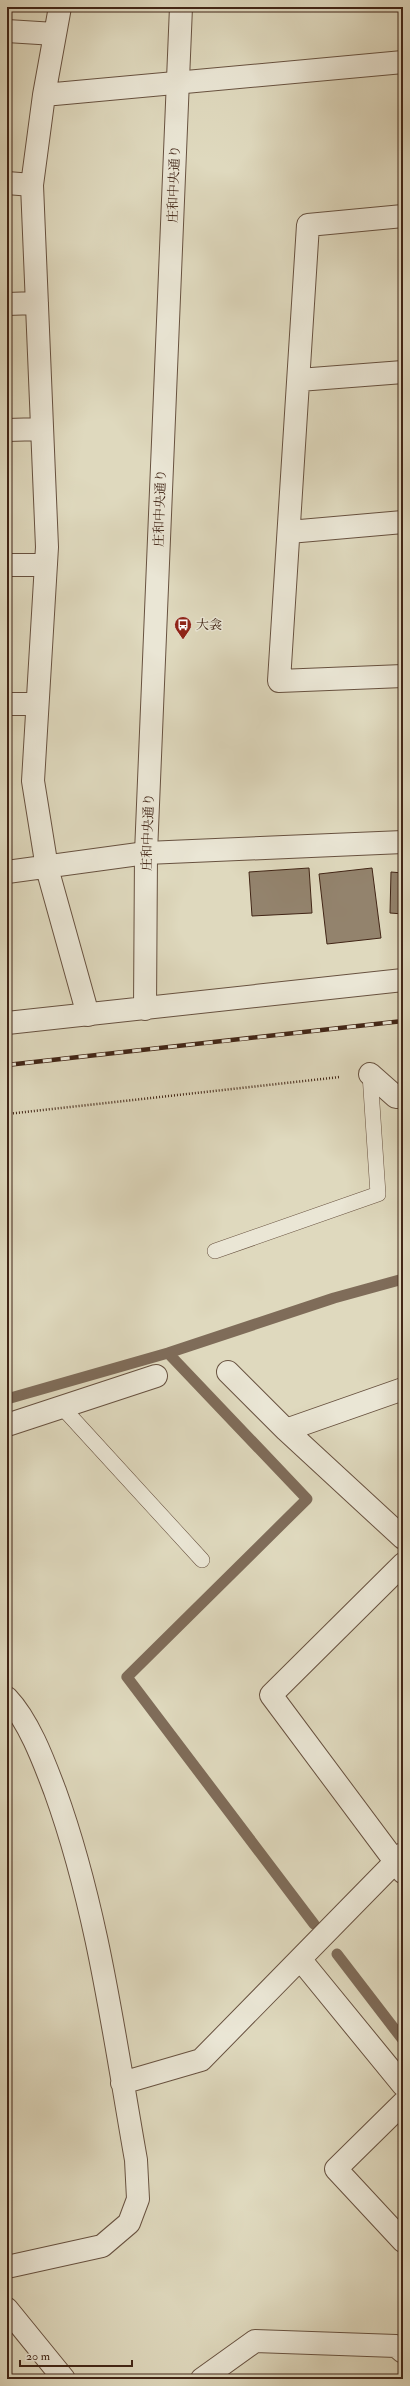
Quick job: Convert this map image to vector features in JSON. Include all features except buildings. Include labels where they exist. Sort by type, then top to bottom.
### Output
[{"type":"street","points":[[60,7],[44,95],[32,185],[47,547],[33,781],[47,868],[88,1015]]},
{"type":"street","name":"庄和中央通り","points":[[146,1009],[146,853],[181,7]]},
{"type":"street","points":[[7,31],[55,34]]},
{"type":"street","points":[[44,95],[178,81],[403,62]]},
{"type":"street","points":[[7,183],[32,185]]},
{"type":"street","points":[[403,216],[308,225],[279,681],[403,676]]},
{"type":"street","points":[[7,304],[37,303]]},
{"type":"street","points":[[299,380],[403,372]]},
{"type":"street","points":[[7,430],[42,429]]},
{"type":"street","points":[[289,532],[403,522]]},
{"type":"street","points":[[7,565],[46,565]]},
{"type":"street","points":[[7,704],[37,704]]},
{"type":"street","points":[[7,872],[47,868],[146,853],[403,842]]},
{"type":"street","points":[[7,1023],[403,980]]},
{"type":"street","points":[[370,1074],[396,1096],[403,1096]]},
{"type":"street","points":[[228,1372],[286,1430],[403,1538]]},
{"type":"street","points":[[7,1425],[156,1376]]},
{"type":"street","points":[[286,1430],[403,1389]]},
{"type":"street","points":[[122,2083],[201,2060],[300,1959],[400,1863],[271,1695],[403,1564]]},
{"type":"street","points":[[7,1698],[40,1749],[66,1823],[90,1902],[136,2160],[138,2199],[129,2224],[102,2246],[7,2267]]},
{"type":"street","points":[[300,1959],[403,2085]]},
{"type":"street","points":[[403,2103],[336,2169],[403,2241]]},
{"type":"street","points":[[7,2309],[64,2379]]},
{"type":"street","points":[[202,2379],[255,2341],[401,2345]]},
{"type":"lane","points":[[215,1251],[378,1194],[370,1074]]},
{"type":"lane","points":[[62,1407],[202,1560]]},
{"type":"path","points":[[7,1114],[370,1074]]},
{"type":"waterway","points":[[7,1399],[168,1353],[334,1298],[403,1279]]},
{"type":"waterway","points":[[168,1353],[307,1499],[127,1677],[314,1924]]},
{"type":"waterway","points":[[337,1954],[403,2040]]},
{"type":"railway","points":[[7,1065],[403,1021]]},
{"type":"place","name":"大衾","points":[[183,640]]}]
